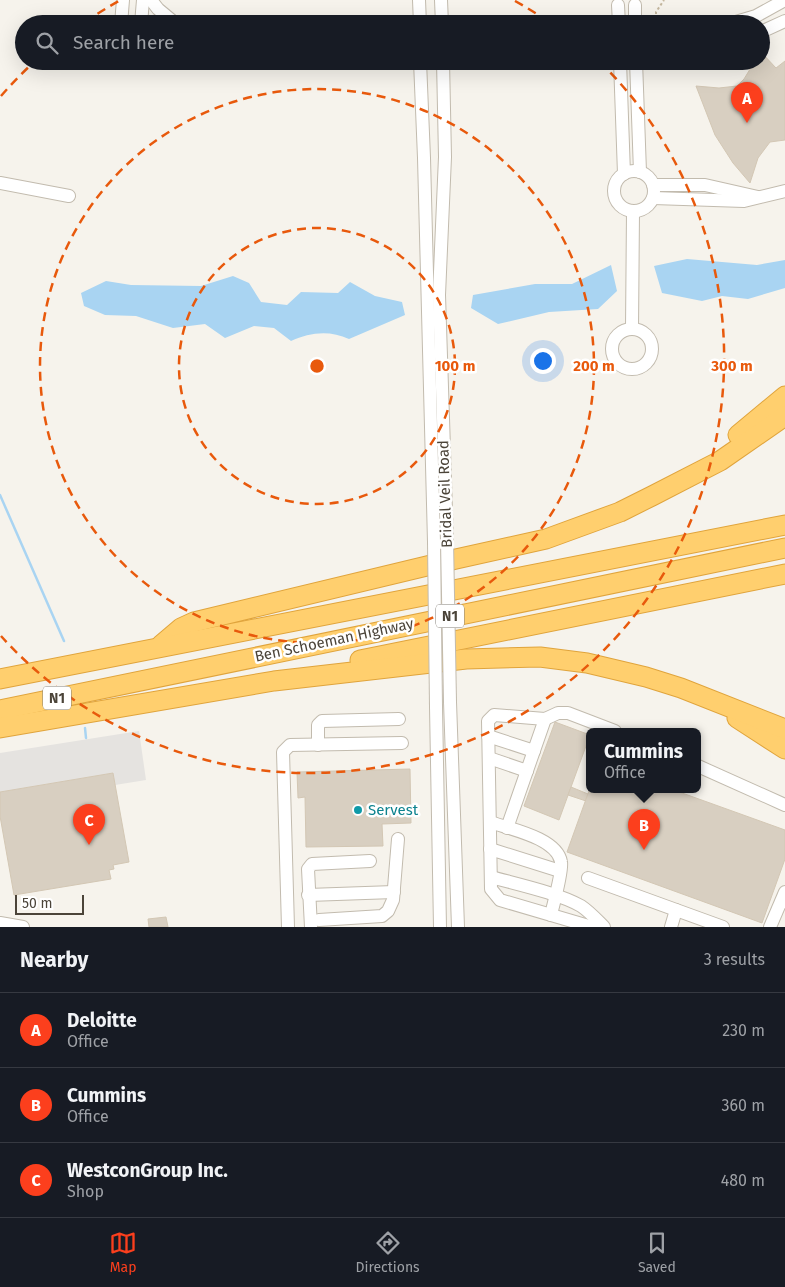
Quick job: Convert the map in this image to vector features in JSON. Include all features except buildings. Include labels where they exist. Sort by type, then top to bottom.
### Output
[{"type":"highway","points":[[671,485],[743,431],[785,396]]},
{"type":"highway","points":[[158,647],[182,628],[194,622],[456,559],[546,540],[620,512],[720,461],[785,416]]},
{"type":"highway","name":"Ben Schoeman Highway","points":[[0,679],[785,524]]},
{"type":"highway","name":"Ben Schoeman Highway","points":[[0,710],[785,548]]},
{"type":"highway","points":[[222,689],[410,649],[785,574]]},
{"type":"highway","points":[[0,728],[274,681],[466,659],[531,657],[588,663],[646,676],[785,729]]},
{"type":"highway","points":[[681,688],[728,712],[785,749]]},
{"type":"street","points":[[122,15],[123,0]]},
{"type":"street","points":[[141,15],[143,0]]},
{"type":"street","points":[[151,0],[165,15]]},
{"type":"street","points":[[420,0],[420,15]]},
{"type":"street","points":[[441,0],[442,15]]},
{"type":"street","points":[[758,15],[785,0]]},
{"type":"street","points":[[635,4],[635,15]]},
{"type":"street","points":[[618,5],[619,15]]},
{"type":"street","points":[[770,28],[785,21]]},
{"type":"street","name":"Bridal Veil Road","points":[[420,70],[434,542],[440,927]]},
{"type":"street","name":"Bridal Veil Road","points":[[443,70],[445,157],[439,295],[458,921]]},
{"type":"street","points":[[620,70],[624,174]]},
{"type":"street","points":[[636,70],[640,172]]},
{"type":"street","points":[[634,171],[640,172],[650,179],[653,192],[646,208],[633,212],[626,210],[616,201],[614,194],[616,181],[624,174],[634,171]]},
{"type":"street","points":[[0,183],[69,196]]},
{"type":"street","points":[[653,192],[711,186],[758,197],[785,191]]},
{"type":"street","points":[[632,328],[633,212]]},
{"type":"street","points":[[592,927],[500,900],[491,889],[488,721],[494,715],[545,719],[558,713],[568,714],[607,728]]},
{"type":"street","points":[[318,745],[318,725],[322,721],[399,719]]},
{"type":"street","points":[[507,828],[545,719]]},
{"type":"street","points":[[488,736],[534,751]]},
{"type":"street","points":[[288,927],[283,752],[290,745],[402,744]]},
{"type":"street","points":[[489,758],[527,772]]},
{"type":"street","points":[[701,767],[785,805]]},
{"type":"street","points":[[490,822],[545,841],[557,852],[562,863],[551,915]]},
{"type":"street","points":[[432,927],[438,824]]},
{"type":"street","points":[[370,861],[312,864],[308,869],[308,895],[315,923],[382,916],[388,911],[394,892],[398,839]]},
{"type":"street","points":[[490,849],[560,871]]},
{"type":"street","points":[[491,877],[579,905],[604,927]]},
{"type":"street","points":[[588,878],[676,910],[694,922],[723,927]]},
{"type":"street","points":[[308,895],[394,892]]},
{"type":"street","points":[[770,927],[785,892]]},
{"type":"street","points":[[671,927],[676,910]]},
{"type":"street","points":[[458,921],[464,927]]},
{"type":"street","points":[[0,923],[23,927]]},
{"type":"path","points":[[656,15],[664,0]]},
{"type":"shaded area","points":[[139,731],[146,780],[115,785],[113,773],[0,792],[0,753]]},
{"type":"water","points":[[687,259],[757,265],[785,260],[785,288],[748,299],[722,296],[702,301],[662,293],[654,266]]},
{"type":"water","points":[[611,265],[617,291],[598,309],[549,312],[498,324],[471,308],[473,295],[535,284],[572,284]]},
{"type":"water","points":[[233,276],[249,283],[261,302],[287,305],[301,292],[338,293],[350,282],[375,296],[402,302],[405,315],[349,339],[335,334],[320,333],[291,341],[274,328],[254,326],[225,338],[205,324],[173,328],[136,316],[105,315],[84,306],[81,293],[106,281],[131,285],[201,286]]},
{"type":"waterway","points":[[0,495],[64,641]]},
{"type":"waterway","points":[[85,728],[86,738]]},
{"type":"place","name":"Deloitte","points":[[747,123]]},
{"type":"place","name":"Servest","points":[[358,810]]},
{"type":"place","name":"WestconGroup Inc.","points":[[89,845]]},
{"type":"place","name":"Cummins","points":[[644,850]]}]
